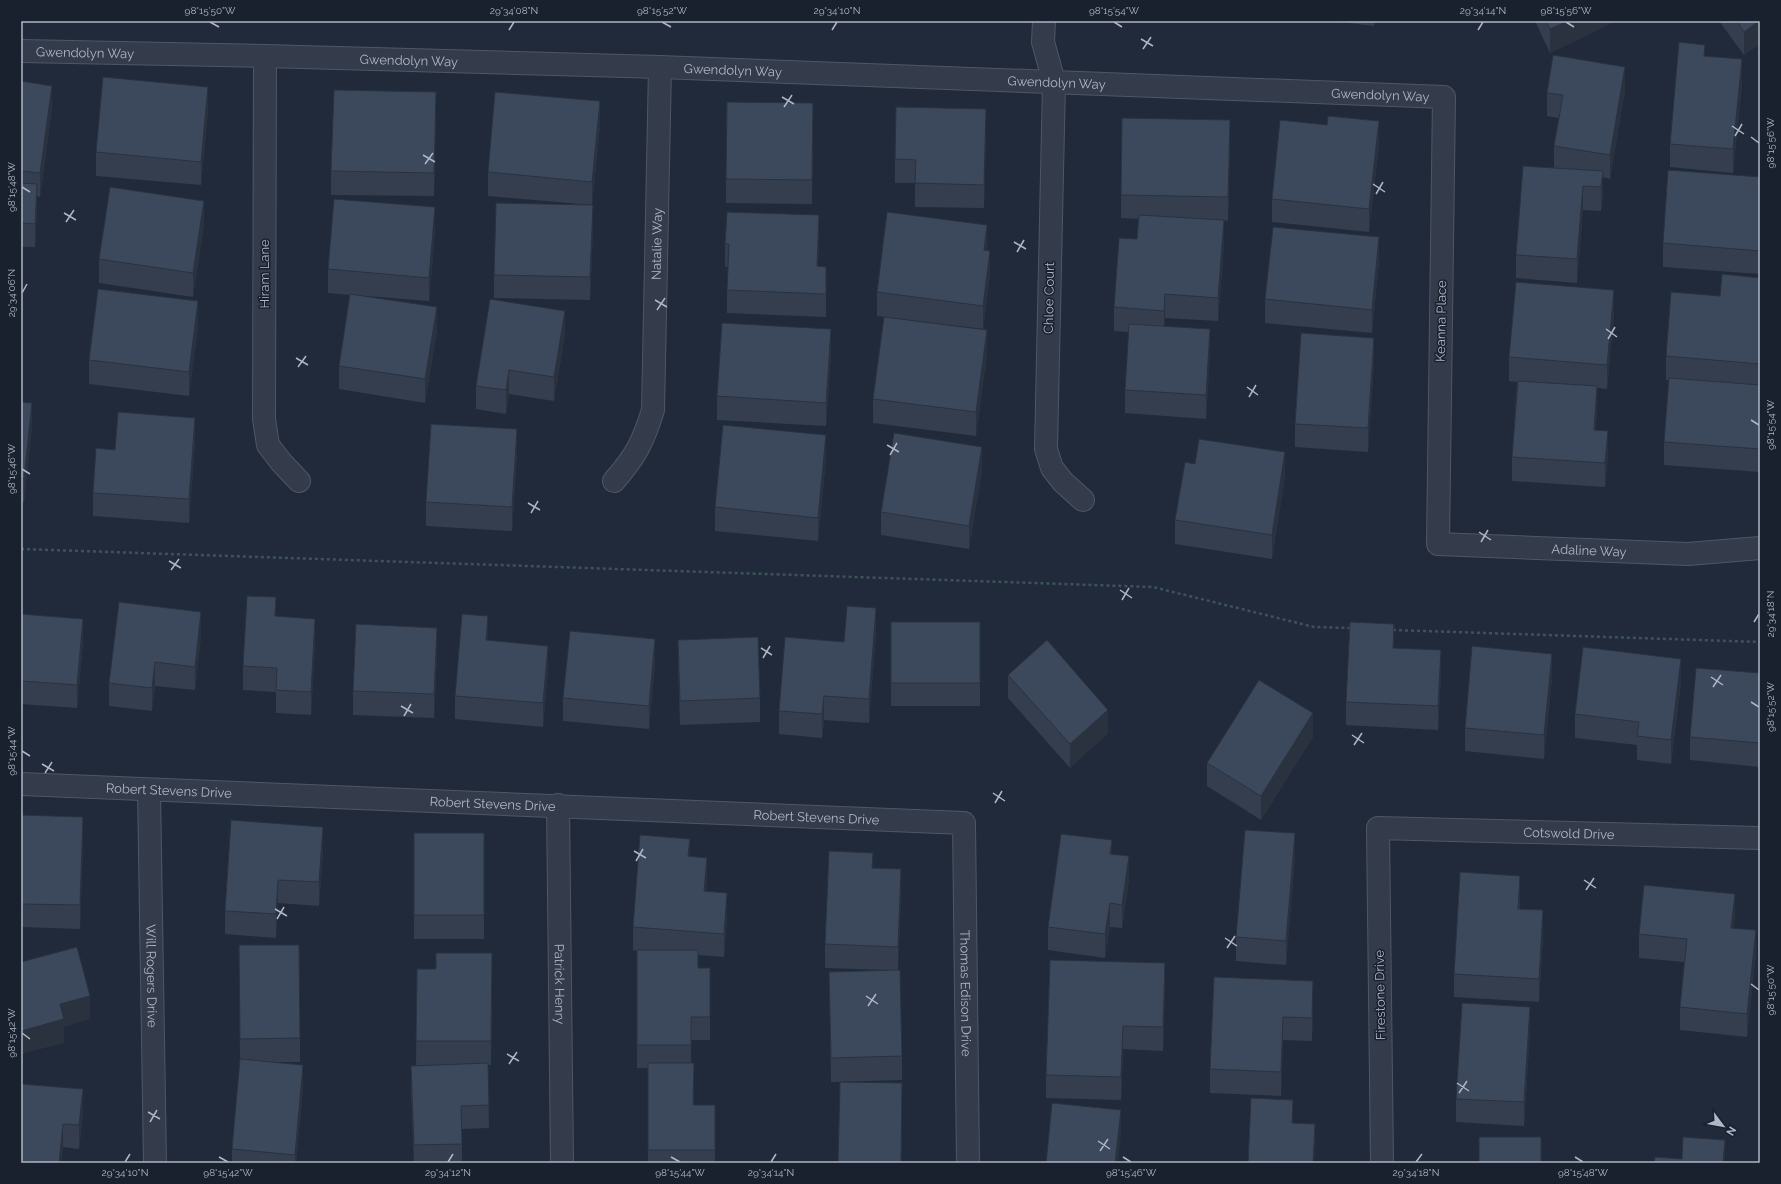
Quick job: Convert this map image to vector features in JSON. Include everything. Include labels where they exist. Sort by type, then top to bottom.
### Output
[{"type":"street","name":"Chloe Court","points":[[1044,21],[1043,42],[1054,82],[1046,449],[1052,468],[1063,482],[1083,500]]},
{"type":"street","name":"Gwendolyn Way","points":[[21,51],[660,67],[1444,97]]},
{"type":"street","name":"Hiram Lane","points":[[265,56],[264,419],[268,445],[281,462],[299,481]]},
{"type":"street","name":"Natalie Way","points":[[614,481],[632,461],[645,438],[653,410],[660,67]]},
{"type":"street","name":"Keanna Place","points":[[1438,544],[1444,97]]},
{"type":"street","name":"Adaline Way","points":[[1438,544],[1688,554],[1750,548],[1760,539]]},
{"type":"street","name":"Robert Stevens Drive","points":[[21,784],[558,805],[964,823]]},
{"type":"street","name":"Will Rogers Drive","points":[[149,790],[155,1163]]},
{"type":"street","name":"Patrick Henry","points":[[558,805],[562,1163]]},
{"type":"street","name":"Thomas Edison Drive","points":[[964,823],[968,1163]]},
{"type":"street","name":"Cotswold Drive","points":[[1378,828],[1760,838]]},
{"type":"street","name":"Firestone Drive","points":[[1378,828],[1382,1163]]},
{"type":"path","points":[[21,549],[1154,587],[1314,627],[1354,628]]},
{"type":"path","points":[[1386,629],[1760,642]]},
{"type":"building","points":[[1546,21],[1568,21],[1550,29]]},
{"type":"building","points":[[1737,21],[1759,21],[1744,32]]},
{"type":"building","points":[[1679,42],[1705,45],[1704,56],[1742,59],[1733,149],[1670,144]]},
{"type":"building","points":[[1553,55],[1625,67],[1610,155],[1554,146],[1563,95],[1547,93]]},
{"type":"building","points":[[103,77],[208,87],[201,162],[96,152]]},
{"type":"building","points":[[21,81],[52,86],[40,173],[21,171]]},
{"type":"building","points":[[334,90],[436,92],[434,173],[331,171]]},
{"type":"building","points":[[495,92],[600,101],[592,182],[488,172]]},
{"type":"building","points":[[727,102],[813,103],[812,180],[726,179]]},
{"type":"building","points":[[896,107],[986,109],[984,185],[915,183],[916,160],[895,159]]},
{"type":"building","points":[[1328,116],[1379,121],[1369,209],[1272,199],[1280,120],[1327,125]]},
{"type":"building","points":[[1122,118],[1230,120],[1228,197],[1121,195]]},
{"type":"building","points":[[1523,166],[1603,171],[1601,187],[1583,186],[1577,259],[1516,255]]},
{"type":"building","points":[[1668,170],[1760,177],[1760,251],[1663,243]]},
{"type":"building","points":[[21,183],[37,184],[35,224],[21,223]]},
{"type":"building","points":[[110,187],[204,201],[193,273],[99,259]]},
{"type":"building","points":[[334,199],[435,207],[429,278],[328,269]]},
{"type":"building","points":[[496,203],[593,205],[590,277],[494,275]]},
{"type":"building","points":[[727,212],[819,215],[817,266],[826,267],[826,294],[727,290],[729,244],[725,244]]},
{"type":"building","points":[[887,212],[987,225],[984,250],[990,251],[983,306],[877,292]]},
{"type":"building","points":[[1139,215],[1224,220],[1218,298],[1165,294],[1164,311],[1114,307],[1119,238],[1137,239]]},
{"type":"building","points":[[1273,227],[1379,237],[1372,310],[1265,299]]},
{"type":"building","points":[[1722,274],[1760,278],[1760,364],[1666,356],[1671,292],[1720,296]]},
{"type":"building","points":[[1516,282],[1614,290],[1607,365],[1509,357]]},
{"type":"building","points":[[98,289],[198,301],[189,372],[89,360]]},
{"type":"building","points":[[350,294],[437,307],[425,379],[339,366]]},
{"type":"building","points":[[490,299],[565,311],[554,377],[509,370],[506,390],[476,386]]},
{"type":"building","points":[[884,317],[987,330],[976,412],[873,399]]},
{"type":"building","points":[[722,323],[831,329],[826,403],[717,396]]},
{"type":"building","points":[[1129,324],[1210,329],[1206,395],[1125,390]]},
{"type":"building","points":[[1301,333],[1374,338],[1368,428],[1295,424]]},
{"type":"building","points":[[1669,378],[1760,385],[1760,449],[1664,442]]},
{"type":"building","points":[[1518,381],[1597,386],[1594,430],[1608,431],[1605,463],[1512,457]]},
{"type":"building","points":[[21,402],[32,403],[24,479],[21,478]]},
{"type":"building","points":[[118,412],[195,418],[189,499],[93,493],[96,448],[115,450]]},
{"type":"building","points":[[431,424],[517,429],[512,507],[426,502]]},
{"type":"building","points":[[723,425],[826,435],[818,518],[715,507]]},
{"type":"building","points":[[894,433],[982,447],[969,526],[881,512]]},
{"type":"building","points":[[1199,439],[1285,452],[1272,535],[1175,520],[1185,462],[1195,464]]},
{"type":"building","points":[[247,596],[276,597],[275,616],[315,619],[311,692],[276,690],[277,668],[243,666]]},
{"type":"building","points":[[119,602],[201,612],[195,667],[155,662],[152,688],[109,683]]},
{"type":"building","points":[[847,606],[876,608],[869,699],[824,696],[822,714],[779,711],[785,637],[844,642]]},
{"type":"building","points":[[21,614],[83,619],[77,685],[21,681]]},
{"type":"building","points":[[462,614],[488,616],[486,640],[548,646],[543,703],[455,696]]},
{"type":"building","points":[[891,622],[980,622],[980,683],[891,683]]},
{"type":"building","points":[[1350,622],[1394,624],[1393,648],[1441,650],[1438,706],[1346,702]]},
{"type":"building","points":[[356,624],[437,628],[434,694],[353,691]]},
{"type":"building","points":[[570,631],[655,639],[649,706],[563,698]]},
{"type":"building","points":[[758,637],[760,698],[680,701],[678,640]]},
{"type":"building","points":[[1047,640],[1108,710],[1070,744],[1008,675]]},
{"type":"building","points":[[1472,646],[1552,654],[1544,735],[1465,728]]},
{"type":"building","points":[[1583,647],[1681,659],[1671,740],[1637,736],[1639,722],[1575,714]]},
{"type":"building","points":[[1696,668],[1760,673],[1760,743],[1690,737]]},
{"type":"building","points":[[1259,680],[1313,713],[1261,796],[1207,763]]},
{"type":"building","points":[[21,815],[83,817],[80,905],[21,904]]},
{"type":"building","points":[[231,820],[323,827],[319,882],[278,880],[276,914],[225,911]]},
{"type":"building","points":[[1245,830],[1295,833],[1286,941],[1236,937]]},
{"type":"building","points":[[414,833],[484,833],[484,915],[414,915]]},
{"type":"building","points":[[1061,834],[1112,840],[1110,854],[1129,856],[1122,905],[1110,903],[1105,934],[1048,927]]},
{"type":"building","points":[[640,835],[690,839],[688,856],[707,858],[704,891],[727,893],[724,934],[633,927]]},
{"type":"building","points":[[829,851],[873,853],[872,868],[901,869],[898,947],[825,944]]},
{"type":"building","points":[[1460,872],[1520,876],[1518,909],[1543,910],[1539,979],[1454,974]]},
{"type":"building","points":[[1644,885],[1735,894],[1731,928],[1756,930],[1747,1014],[1680,1007],[1687,939],[1639,934]]},
{"type":"building","points":[[239,945],[299,945],[300,1038],[240,1039]]},
{"type":"building","points":[[77,947],[90,996],[60,1004],[64,1019],[21,1031],[21,962]]},
{"type":"building","points":[[637,950],[698,950],[698,968],[710,968],[710,1017],[691,1017],[691,1045],[637,1045]]},
{"type":"building","points":[[436,953],[492,953],[491,1041],[416,1041],[417,969],[436,969]]},
{"type":"building","points":[[1050,960],[1165,963],[1163,1027],[1123,1026],[1121,1077],[1046,1075]]},
{"type":"building","points":[[900,970],[902,1056],[831,1058],[829,972]]},
{"type":"building","points":[[1214,977],[1313,981],[1312,1018],[1283,1017],[1281,1072],[1210,1069]]},
{"type":"building","points":[[1462,1003],[1530,1007],[1524,1102],[1456,1099]]},
{"type":"building","points":[[240,1059],[303,1065],[295,1155],[232,1149]]},
{"type":"building","points":[[488,1063],[489,1105],[461,1106],[462,1144],[414,1145],[411,1066]]},
{"type":"building","points":[[648,1063],[694,1063],[693,1105],[715,1105],[715,1150],[648,1150]]},
{"type":"building","points":[[840,1082],[902,1083],[901,1163],[838,1163]]},
{"type":"building","points":[[21,1084],[83,1089],[79,1125],[63,1124],[59,1163],[21,1161]]},
{"type":"building","points":[[1251,1098],[1293,1100],[1292,1123],[1315,1124],[1313,1163],[1248,1163]]},
{"type":"building","points":[[1052,1103],[1121,1110],[1115,1163],[1046,1163]]},
{"type":"building","points":[[1479,1137],[1541,1137],[1541,1163],[1479,1163]]},
{"type":"building","points":[[1683,1137],[1725,1140],[1723,1162],[1734,1163],[1654,1163],[1655,1157],[1682,1159]]}]
